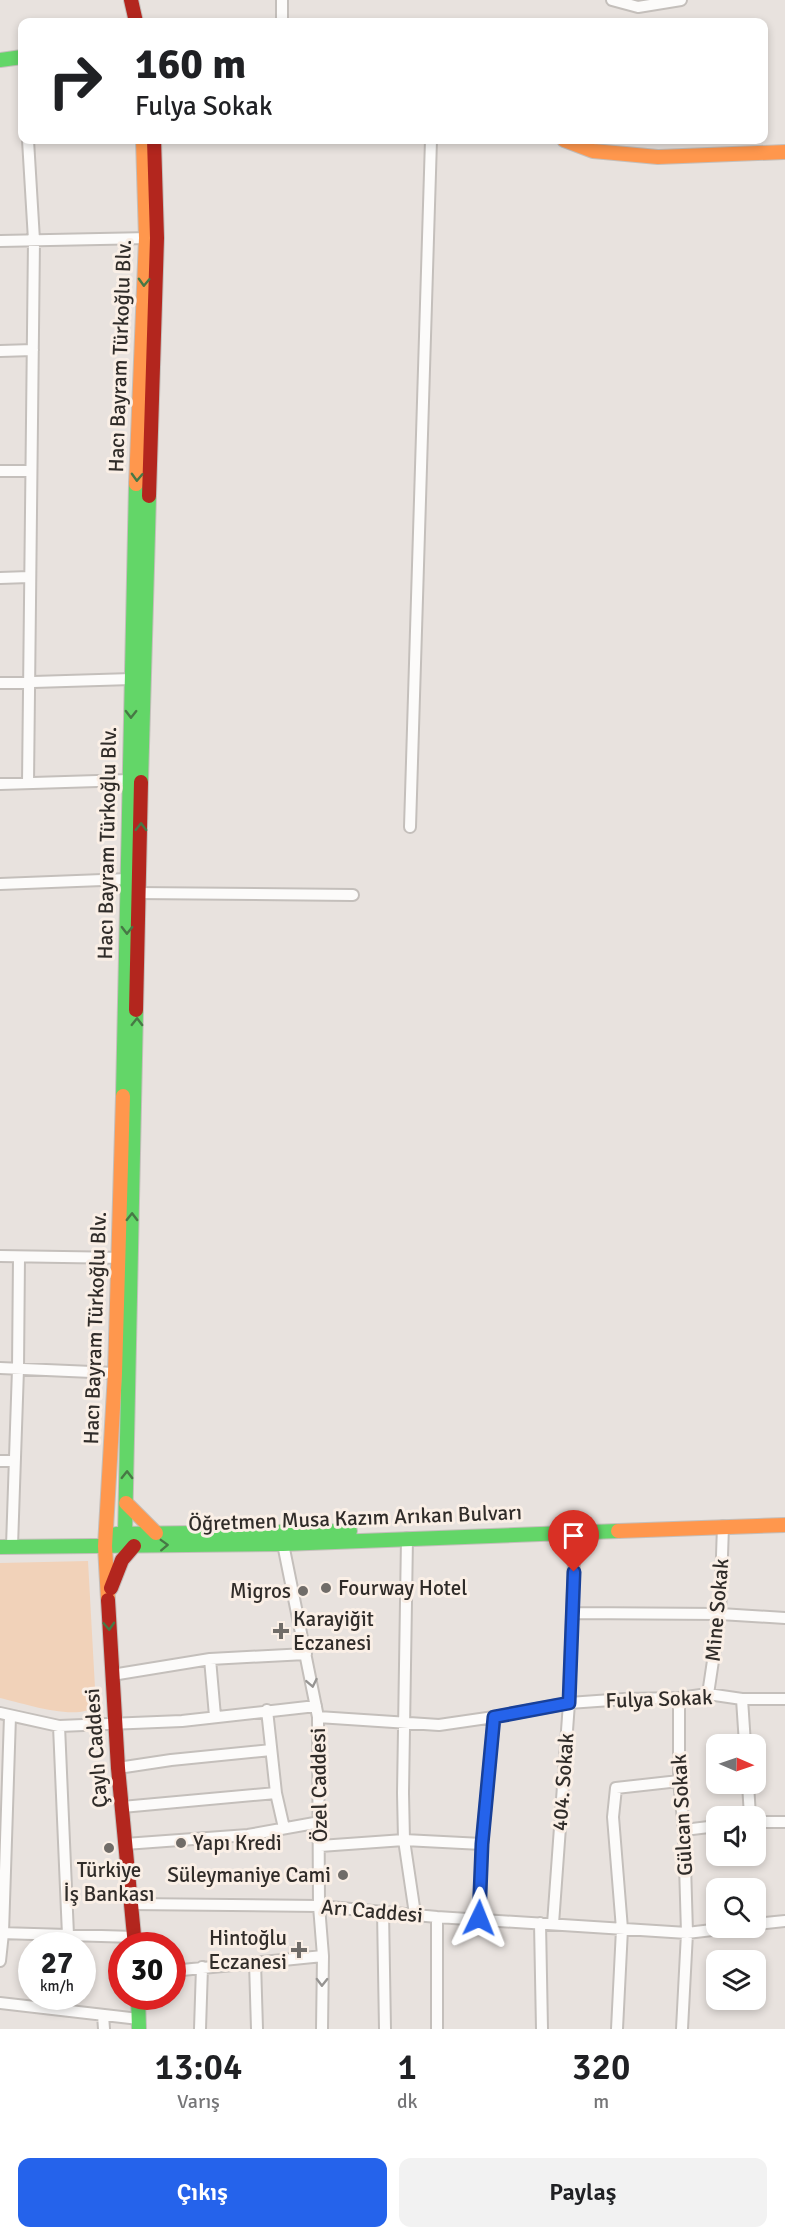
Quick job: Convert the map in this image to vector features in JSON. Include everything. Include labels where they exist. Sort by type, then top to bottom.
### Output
[{"type":"street","points":[[131,0],[135,18]]},
{"type":"street","points":[[137,0],[141,18]]},
{"type":"street","points":[[282,0],[282,18]]},
{"type":"street","points":[[612,0],[638,7],[681,0]]},
{"type":"street","points":[[0,60],[18,58]]},
{"type":"street","points":[[28,144],[34,240],[28,783]]},
{"type":"street","name":"Hacı Bayram Türkoğlu Blv.","points":[[125,1534],[125,1258],[131,889],[151,238],[143,144]]},
{"type":"street","name":"Hacı Bayram Türkoğlu Blv.","points":[[131,889],[130,780],[135,522],[155,174],[154,144]]},
{"type":"street","points":[[155,174],[159,144]]},
{"type":"street","points":[[410,827],[430,144]]},
{"type":"street","points":[[575,144],[593,151],[658,157],[785,152]]},
{"type":"street","points":[[0,241],[151,238]]},
{"type":"street","points":[[0,351],[33,350]]},
{"type":"street","points":[[0,471],[30,471]]},
{"type":"street","points":[[0,578],[29,577]]},
{"type":"street","points":[[0,683],[132,679]]},
{"type":"street","points":[[0,784],[130,780]]},
{"type":"street","points":[[0,884],[353,895]]},
{"type":"street","points":[[0,1256],[125,1258]]},
{"type":"street","points":[[19,1257],[18,1369],[6,1546],[106,1540]]},
{"type":"street","name":"Hacı Bayram Türkoğlu Blv.","points":[[106,1540],[115,1373],[125,1258]]},
{"type":"street","points":[[0,1368],[115,1373]]},
{"type":"street","points":[[0,1461],[13,1461]]},
{"type":"street","points":[[126,1503],[156,1533]]},
{"type":"street","name":"Öğretmen Musa Kazım Arıkan Bulvarı","points":[[106,1540],[125,1534],[156,1533],[407,1539],[575,1532],[723,1522],[785,1515]]},
{"type":"street","name":"Öğretmen Musa Kazım Arıkan Bulvarı","points":[[106,1540],[134,1546],[478,1527],[723,1522],[785,1525]]},
{"type":"street","name":"Mine Sokak","points":[[708,1694],[720,1614],[723,1522]]},
{"type":"street","name":"404. Sokak","points":[[553,1924],[569,1703],[574,1613],[575,1532]]},
{"type":"street","name":"Özel Caddesi","points":[[283,1537],[317,1711],[320,1822],[319,1906],[323,1956],[322,2029]]},
{"type":"street","points":[[407,1539],[404,1840],[415,1914]]},
{"type":"street","name":"Çaylı Caddesi","points":[[106,1540],[118,1768],[134,1932]]},
{"type":"street","points":[[108,1597],[122,1560],[134,1546]]},
{"type":"street","points":[[574,1613],[720,1614],[785,1618]]},
{"type":"street","points":[[112,1675],[210,1659],[306,1654]]},
{"type":"street","points":[[210,1659],[214,1716]]},
{"type":"street","name":"Fulya Sokak","points":[[5,1715],[59,1726],[182,1721],[267,1710],[317,1711],[439,1725],[569,1703],[679,1698],[708,1694],[742,1699],[785,1699]]},
{"type":"street","name":"Gülcan Sokak","points":[[679,1698],[679,1781],[684,1830],[687,1933],[682,2029]]},
{"type":"street","points":[[742,1699],[744,1734]]},
{"type":"street","points":[[267,1710],[276,1793],[284,1828]]},
{"type":"street","points":[[0,1961],[5,1715]]},
{"type":"street","points":[[479,1918],[482,1844],[494,1717]]},
{"type":"street","points":[[59,1726],[68,1932]]},
{"type":"street","points":[[118,1768],[271,1750]]},
{"type":"street","points":[[617,2029],[622,1929],[613,1817],[616,1788],[679,1781]]},
{"type":"street","points":[[122,1807],[276,1793]]},
{"type":"street","points":[[125,1845],[248,1835],[320,1822]]},
{"type":"street","points":[[766,1822],[785,1822]]},
{"type":"street","points":[[684,1830],[706,1827]]},
{"type":"street","points":[[320,1846],[404,1840],[482,1844]]},
{"type":"street","name":"Arı Caddesi","points":[[130,1904],[319,1906],[437,1917],[622,1929],[687,1933],[706,1931]]},
{"type":"street","points":[[383,1911],[385,2029]]},
{"type":"street","points":[[437,1917],[437,2029]]},
{"type":"street","points":[[766,1923],[785,1921]]},
{"type":"street","points":[[540,1923],[542,2029]]},
{"type":"street","points":[[2,1933],[18,1933]]},
{"type":"street","points":[[186,1969],[323,1956]]},
{"type":"street","points":[[255,1962],[257,2029]]},
{"type":"street","points":[[200,2029],[202,1967]]},
{"type":"street","points":[[0,2003],[104,2015],[139,2024]]},
{"type":"street","points":[[104,2015],[104,2029]]},
{"type":"shaded area","points":[[88,1561],[96,1706],[76,1712],[63,1712],[0,1698],[0,1563]]},
{"type":"traffic: fast","points":[[0,60],[18,58]]},
{"type":"traffic: fast","points":[[123,1096],[136,484]]},
{"type":"traffic: fast","points":[[141,782],[149,496]]},
{"type":"traffic: fast","points":[[125,1534],[136,1010]]},
{"type":"traffic: fast","points":[[116,1534],[350,1531]]},
{"type":"traffic: fast","points":[[0,1547],[283,1544],[618,1531]]},
{"type":"traffic: fast","points":[[138,2010],[139,2029]]},
{"type":"traffic: slow","points":[[136,484],[146,238],[143,144]]},
{"type":"traffic: slow","points":[[575,144],[593,151],[658,157],[785,152]]},
{"type":"traffic: slow","points":[[108,1600],[105,1546],[115,1373],[123,1096]]},
{"type":"traffic: slow","points":[[126,1503],[156,1533]]},
{"type":"traffic: slow","points":[[618,1531],[785,1525]]},
{"type":"traffic: jam","points":[[131,0],[135,18]]},
{"type":"traffic: jam","points":[[149,496],[157,238],[154,144]]},
{"type":"traffic: jam","points":[[136,1010],[141,782]]},
{"type":"traffic: jam","points":[[111,1588],[122,1560],[134,1546]]},
{"type":"traffic: jam","points":[[108,1600],[118,1768],[134,1932]]},
{"type":"place","name":"Fourway Hotel","points":[[326,1588]]},
{"type":"place","name":"Migros","points":[[303,1591]]},
{"type":"place","name":"Karayiğit Eczanesi","points":[[281,1631]]},
{"type":"place","name":"Yapı Kredi","points":[[181,1843]]},
{"type":"place","name":"Türkiye İş Bankası","points":[[109,1848]]},
{"type":"place","name":"Süleymaniye Cami","points":[[343,1875]]},
{"type":"place","name":"Hintoğlu Eczanesi","points":[[299,1950]]},
{"type":"route","points":[[479,1918],[482,1844],[494,1717],[569,1703],[574,1572]]}]
